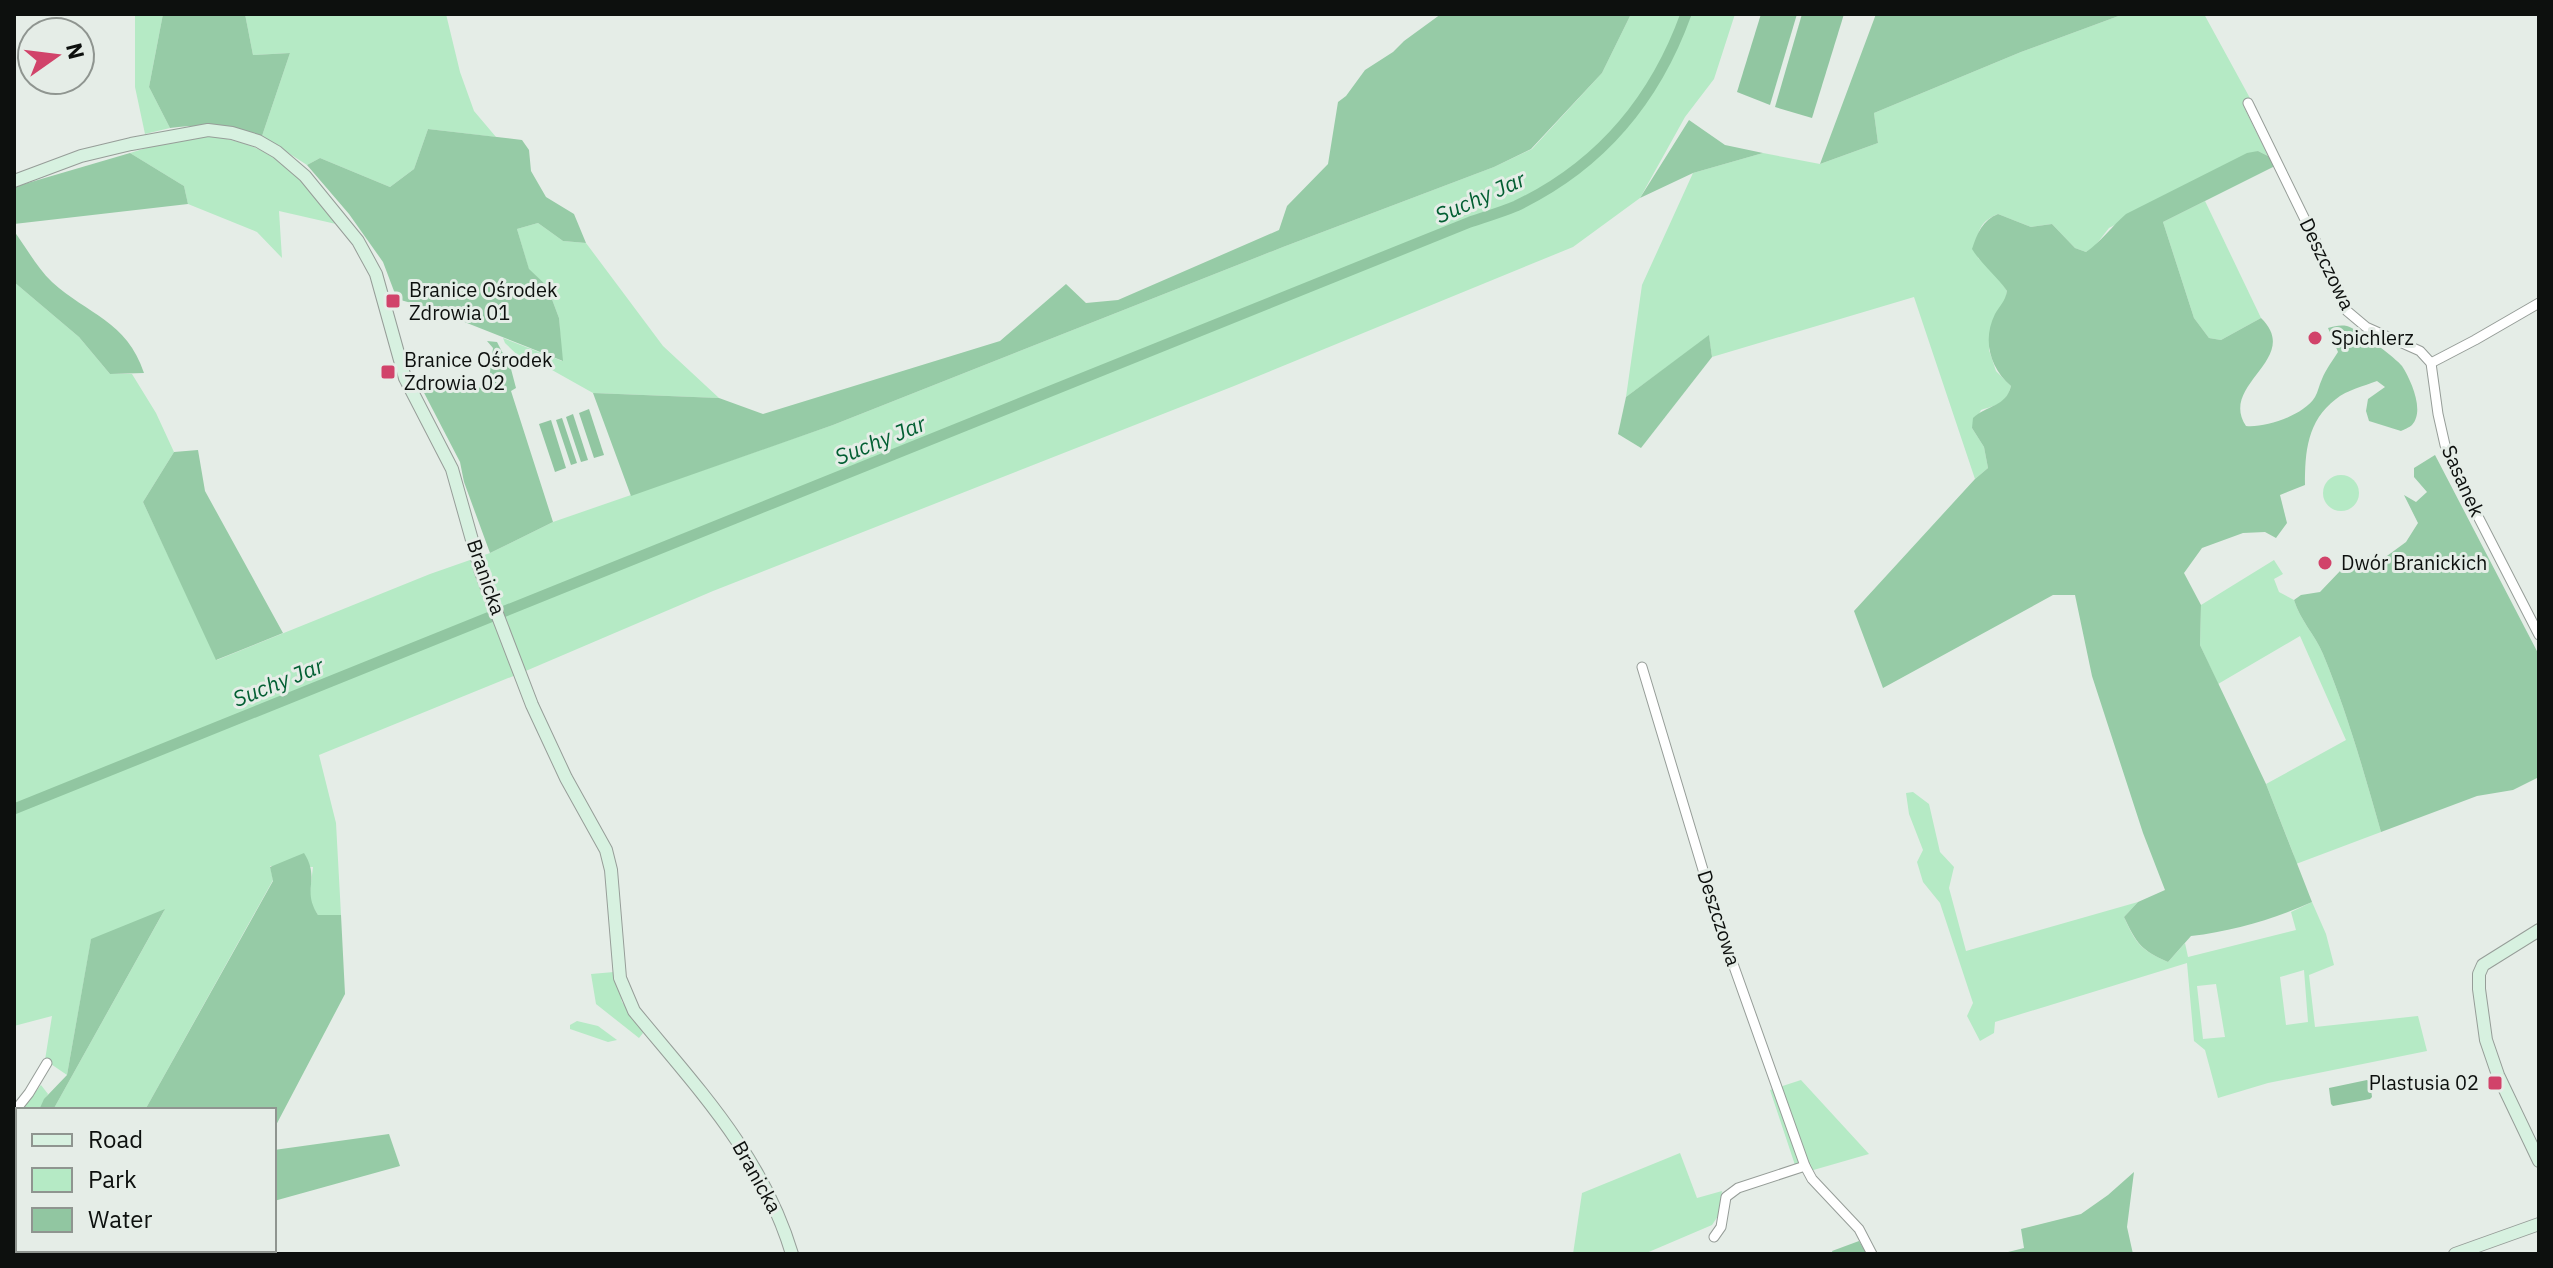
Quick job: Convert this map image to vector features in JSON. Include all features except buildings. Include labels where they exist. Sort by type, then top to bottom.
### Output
[{"type":"street","name":"Deszczowa","points":[[2248,103],[2347,311],[2366,327],[2420,351],[2431,363]]},
{"type":"street","name":"Branicka","points":[[14,181],[81,156],[183,133],[208,130],[232,133],[258,141],[305,176],[358,241],[373,267],[405,378],[452,469],[481,572],[549,745],[606,850],[611,870],[620,978],[628,1000],[738,1140],[770,1195],[792,1254]]},
{"type":"street","points":[[2431,363],[2539,303]]},
{"type":"street","name":"Sasanek","points":[[2431,363],[2445,445],[2469,499],[2539,635]]},
{"type":"street","name":"Deszczowa","points":[[1642,667],[1722,933],[1805,1166],[1812,1179],[1859,1229],[1872,1254]]},
{"type":"street","points":[[2539,930],[2483,965],[2479,974],[2486,1040],[2498,1075],[2539,1161]]},
{"type":"street","points":[[17,1108],[47,1063]]},
{"type":"street","points":[[1714,1237],[1721,1227],[1726,1197],[1738,1188],[1805,1166]]},
{"type":"street","points":[[2455,1254],[2539,1224]]},
{"type":"green space","points":[[135,14],[163,14],[149,87],[170,128],[145,134],[135,87]]},
{"type":"green space","points":[[245,14],[446,14],[460,72],[474,111],[496,137],[428,129],[414,169],[390,187],[320,158],[307,165],[262,136],[290,53],[253,55]]},
{"type":"green space","points":[[1631,14],[1735,14],[1714,79],[1685,117],[1640,198],[1573,247],[1234,386],[713,591],[319,755],[336,823],[341,915],[318,915],[309,901],[313,867],[270,866],[273,880],[146,1108],[54,1108],[164,911],[91,940],[67,1075],[45,1060],[52,1016],[14,1026],[14,282],[79,337],[110,374],[132,374],[156,413],[174,452],[143,502],[217,660],[490,553],[553,522],[833,425],[1494,167],[1532,149],[1602,73]]},
{"type":"green space","points":[[2124,14],[2204,14],[2251,100],[2243,105],[2268,156],[2258,151],[2109,228],[2086,252],[2075,248],[2052,224],[2031,227],[1998,214],[1981,226],[1978,258],[1994,271],[2007,291],[2005,302],[1998,310],[1989,350],[1996,371],[2011,386],[2004,400],[1981,410],[1972,428],[1984,447],[1988,468],[1975,479],[1914,297],[1712,357],[1709,336],[1626,397],[1642,285],[1693,173],[1763,153],[1820,164],[1878,143],[1874,113],[2021,52]]},
{"type":"green space","points":[[209,135],[251,146],[285,166],[336,224],[279,211],[282,258],[257,232],[188,204],[184,186],[130,153],[169,141]]},
{"type":"green space","points":[[2205,201],[2261,318],[2221,340],[2209,338],[2194,318],[2163,222]]},
{"type":"green space","points":[[538,223],[563,241],[586,243],[663,346],[719,398],[593,393],[552,370],[531,368],[505,343],[503,338],[562,361],[559,318],[547,286],[529,270],[517,229]]},
{"type":"green space","points":[[2341,475],[2354,480],[2359,493],[2354,506],[2341,511],[2328,506],[2323,493],[2328,480]]},
{"type":"green space","points":[[2274,560],[2283,574],[2274,579],[2279,592],[2294,600],[2332,676],[2381,832],[2296,864],[2266,784],[2346,740],[2300,636],[2218,684],[2200,645],[2201,605]]},
{"type":"green space","points":[[1913,792],[1929,804],[1940,852],[1954,867],[1949,888],[1966,951],[2138,902],[2124,917],[2128,926],[2140,945],[2168,962],[2185,943],[2188,957],[2296,930],[2291,912],[2312,902],[2326,934],[2334,965],[2309,975],[2315,1027],[2418,1016],[2427,1051],[2268,1083],[2218,1098],[2205,1050],[2194,1041],[2187,963],[1995,1022],[1994,1033],[1980,1041],[1967,1016],[1973,1003],[1940,903],[1923,882],[1917,862],[1923,850],[1909,814],[1906,793]],"holes":[[[2304,970],[2308,1022],[2286,1025],[2280,977]],[[2216,984],[2225,1037],[2203,1039],[2197,986]]]},
{"type":"green space","points":[[614,972],[622,1002],[642,1028],[639,1038],[596,1004],[591,974]]},
{"type":"green space","points":[[577,1021],[598,1026],[617,1040],[608,1042],[570,1029],[570,1025]]},
{"type":"green space","points":[[1801,1080],[1869,1154],[1810,1171],[1806,1160],[1795,1165],[1770,1090]]},
{"type":"green space","points":[[41,1085],[48,1094],[40,1108],[23,1108]]},
{"type":"green space","points":[[1680,1153],[1697,1198],[1722,1191],[1718,1216],[1712,1225],[1644,1254],[1573,1254],[1582,1193]]},
{"type":"green space","points":[[16,1176],[16,1252],[65,1254],[14,1254]]},
{"type":"shaded area","points":[[163,14],[245,14],[253,55],[290,53],[262,136],[216,126],[170,128],[149,87]]},
{"type":"shaded area","points":[[1441,14],[1631,14],[1602,73],[1531,149],[1494,167],[833,425],[631,496],[593,393],[719,398],[763,414],[1000,341],[1066,284],[1086,303],[1118,300],[1279,230],[1287,206],[1328,164],[1338,102],[1365,70]]},
{"type":"shaded area","points":[[1876,14],[2124,14],[2021,52],[1874,113],[1878,143],[1820,164]]},
{"type":"shaded area","points":[[1689,120],[1725,145],[1763,153],[1693,173],[1640,198]]},
{"type":"shaded area","points":[[428,129],[522,140],[529,150],[531,171],[546,197],[574,214],[586,243],[563,241],[538,223],[517,229],[529,269],[547,286],[559,318],[563,361],[429,308],[397,299],[383,262],[349,214],[307,165],[320,158],[390,187],[414,169]]},
{"type":"shaded area","points":[[2258,151],[2268,156],[2275,166],[2163,222],[2194,318],[2209,338],[2221,340],[2261,318],[2271,333],[2272,346],[2267,359],[2242,397],[2240,411],[2246,426],[2284,419],[2310,403],[2338,352],[2328,328],[2340,326],[2359,332],[2402,366],[2413,387],[2417,412],[2412,425],[2401,431],[2369,421],[2366,411],[2368,399],[2385,387],[2377,381],[2340,396],[2326,408],[2313,427],[2307,449],[2305,485],[2280,495],[2287,523],[2276,538],[2265,532],[2243,533],[2202,548],[2184,573],[2201,605],[2200,645],[2266,784],[2312,902],[2253,924],[2191,936],[2168,962],[2141,945],[2124,917],[2138,902],[2165,890],[2143,833],[2092,676],[2075,595],[2053,595],[1883,688],[1854,611],[1988,468],[1984,447],[1972,428],[1973,418],[2005,398],[2011,386],[1993,362],[1989,343],[1991,324],[2007,291],[1972,249],[1984,223],[1998,214],[2031,227],[2052,224],[2075,248],[2086,252],[2126,214],[2247,153]]},
{"type":"shaded area","points":[[130,153],[184,186],[188,204],[14,224],[14,187]]},
{"type":"shaded area","points":[[14,231],[52,282],[117,330],[137,355],[144,373],[110,374],[79,337],[14,282]]},
{"type":"shaded area","points":[[1709,335],[1712,357],[1641,448],[1618,434],[1626,397]]},
{"type":"shaded area","points":[[487,341],[497,342],[511,369],[516,388],[511,391],[553,522],[490,553],[464,482],[460,462],[420,385],[488,388],[493,348]]},
{"type":"shaded area","points":[[198,450],[205,491],[283,633],[216,660],[143,502],[174,452]]},
{"type":"shaded area","points":[[2435,455],[2539,655],[2539,777],[2513,790],[2477,796],[2381,832],[2332,676],[2294,600],[2301,595],[2320,592],[2341,570],[2376,564],[2406,542],[2418,523],[2404,495],[2416,502],[2427,492],[2414,477],[2414,468]]},
{"type":"shaded area","points":[[304,853],[311,870],[311,898],[318,915],[341,915],[345,994],[276,1125],[276,1108],[146,1108],[273,881],[270,867]]},
{"type":"shaded area","points":[[165,909],[54,1108],[40,1108],[44,1099],[67,1075],[91,939]]},
{"type":"shaded area","points":[[389,1134],[400,1166],[276,1200],[276,1150]]},
{"type":"shaded area","points":[[2134,1172],[2127,1227],[2133,1254],[2000,1254],[2024,1248],[2021,1229],[2081,1214]]},
{"type":"shaded area","points":[[1859,1241],[1867,1254],[1833,1254],[1832,1251]]},
{"type":"shaded area","points":[[241,1252],[242,1254],[65,1254]]},
{"type":"water","points":[[1761,14],[1797,14],[1770,105],[1737,92]]},
{"type":"water","points":[[1802,14],[1844,14],[1812,118],[1775,107]]},
{"type":"water","points":[[589,409],[604,455],[594,458],[579,413]]},
{"type":"water","points":[[573,414],[588,460],[581,462],[566,417]]},
{"type":"water","points":[[562,418],[577,463],[571,465],[556,420]]},
{"type":"water","points":[[551,420],[566,468],[555,472],[539,424]]},
{"type":"water","points":[[2367,1080],[2370,1082],[2370,1099],[2331,1104],[2329,1088]]},
{"type":"waterway","name":"Suchy Jar","points":[[14,809],[1516,206],[1574,171],[1621,127],[1658,75],[1686,14]]},
{"type":"place","name":"Branice Ośrodek Zdrowia 01","points":[[393,301]]},
{"type":"place","name":"Spichlerz","points":[[2315,338]]},
{"type":"place","name":"Branice Ośrodek Zdrowia 02","points":[[388,372]]},
{"type":"place","name":"Dwór Branickich","points":[[2325,563]]},
{"type":"place","name":"Plastusia 02","points":[[2495,1083]]}]
